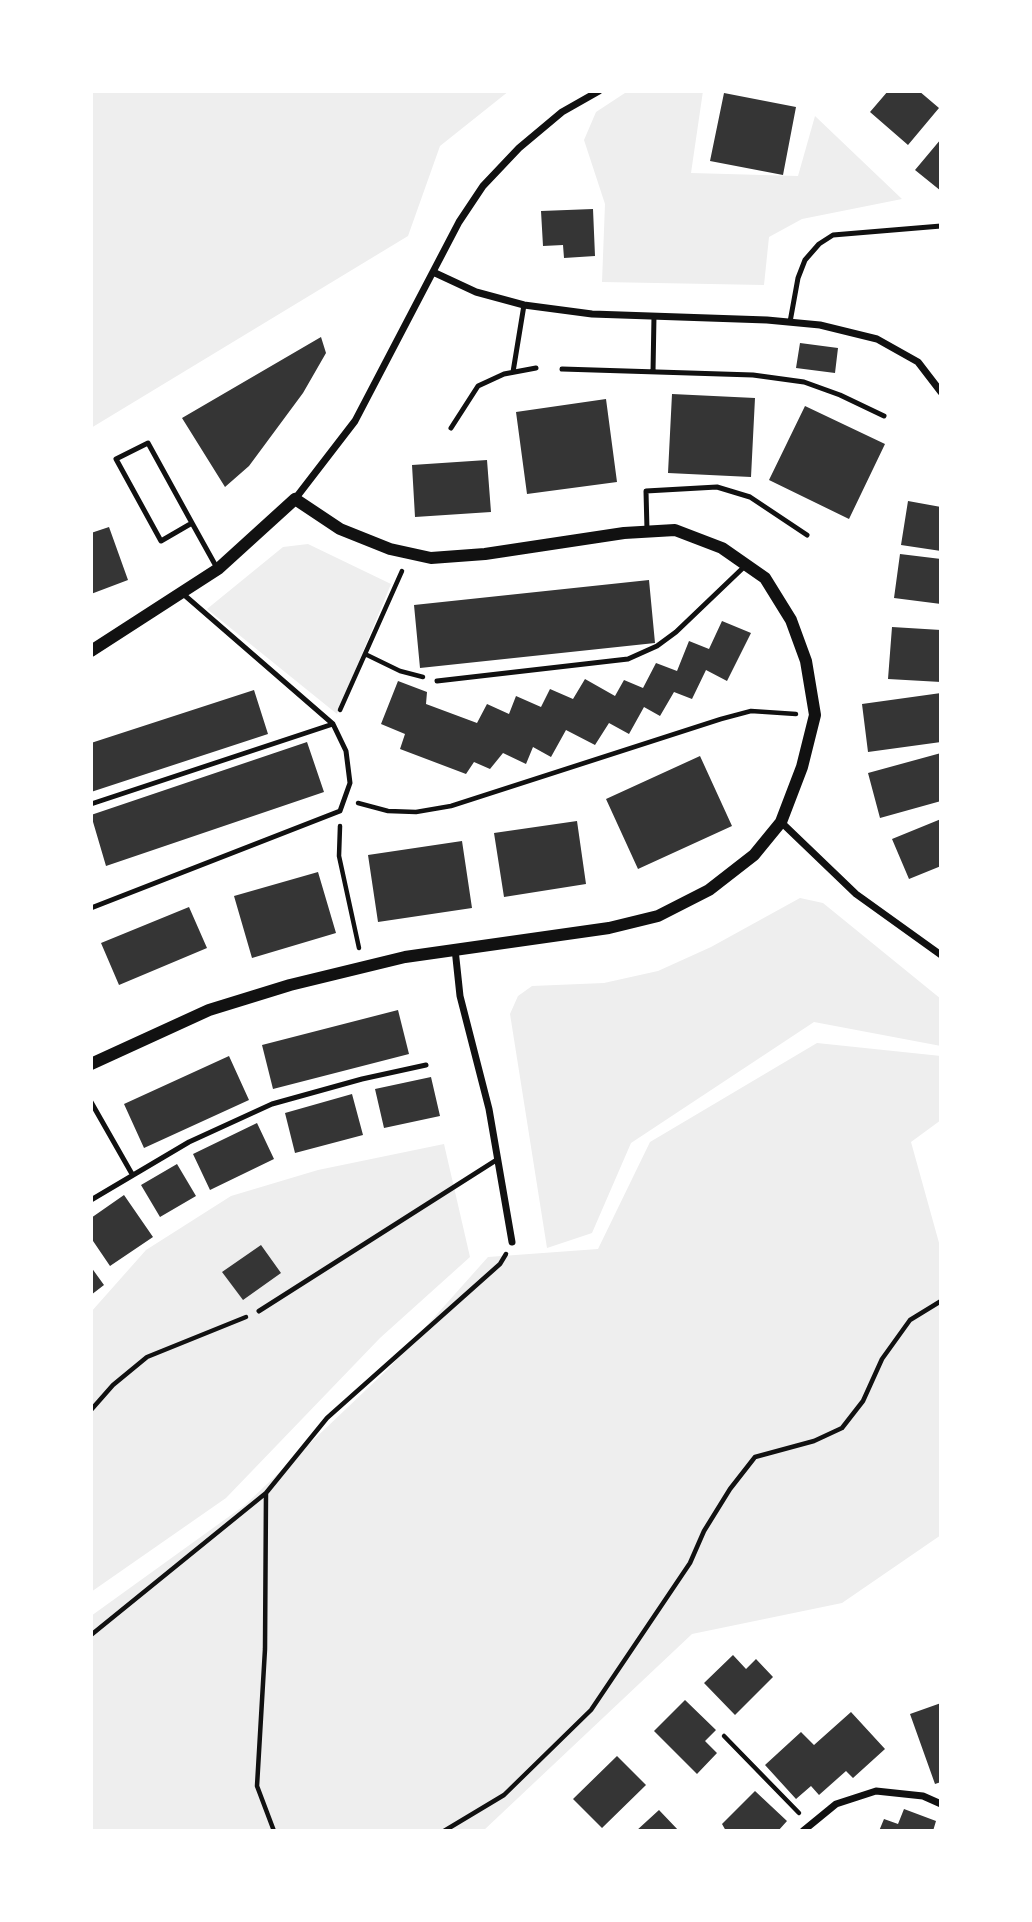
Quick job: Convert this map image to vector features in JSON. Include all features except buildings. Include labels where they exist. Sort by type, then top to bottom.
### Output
[{"type":"street","points":[[91,651],[218,569],[295,499],[355,421],[433,272],[483,186],[519,148],[562,112],[599,91]]},
{"type":"street","points":[[433,272],[476,292],[524,304],[592,314],[820,325],[877,339],[918,362],[941,392]]},
{"type":"street","points":[[91,1064],[209,1010],[290,985],[455,949],[609,928],[659,916],[709,890],[754,855],[781,822],[802,767],[815,715],[806,661],[791,620],[765,578],[722,548],[675,530],[485,554],[431,558],[340,529],[295,499]]},
{"type":"street","points":[[781,822],[856,894],[941,956]]},
{"type":"street","points":[[455,949],[460,996],[489,1109],[512,1242]]},
{"type":"street","points":[[803,1831],[836,1804],[876,1791],[923,1796],[941,1804]]},
{"type":"lane","points":[[790,322],[801,269],[819,244],[833,235],[941,226]]},
{"type":"lane","points":[[513,372],[524,304]]},
{"type":"lane","points":[[653,372],[654,316]]},
{"type":"lane","points":[[451,428],[478,386],[513,372],[536,368]]},
{"type":"lane","points":[[562,369],[753,375],[804,382],[840,395],[884,416]]},
{"type":"lane","points":[[192,523],[161,541],[116,459],[148,443],[218,569]]},
{"type":"lane","points":[[647,532],[646,491],[717,487],[750,497],[807,535]]},
{"type":"lane","points":[[437,681],[628,659],[657,646],[676,632],[747,564]]},
{"type":"lane","points":[[91,908],[340,811],[350,783],[346,751],[334,723],[182,593]]},
{"type":"lane","points":[[91,804],[334,723]]},
{"type":"lane","points":[[91,1200],[189,1142],[272,1104],[362,1079],[426,1065]]},
{"type":"lane","points":[[91,1102],[132,1174]]},
{"type":"lane","points":[[259,1311],[498,1159]]},
{"type":"path","points":[[334,723],[410,553]]},
{"type":"path","points":[[365,654],[400,671],[437,681]]},
{"type":"path","points":[[344,799],[388,811],[416,812],[451,806],[751,711],[815,715]]},
{"type":"path","points":[[340,811],[339,856],[364,967]]},
{"type":"path","points":[[91,1635],[266,1493],[327,1418],[500,1264],[512,1242]]},
{"type":"path","points":[[444,1831],[504,1795],[591,1710],[690,1563],[704,1531],[730,1489],[755,1457],[814,1441],[842,1427],[863,1401],[882,1359],[910,1320],[941,1301]]},
{"type":"path","points":[[91,1410],[113,1385],[147,1357],[209,1334],[259,1311]]},
{"type":"path","points":[[266,1493],[265,1649],[257,1786],[274,1831]]},
{"type":"path","points":[[724,1736],[811,1825]]},
{"type":"shaded area","points":[[91,91],[509,91],[440,146],[408,236],[91,428]]},
{"type":"shaded area","points":[[628,91],[703,91],[691,173],[798,176],[815,116],[902,199],[802,219],[769,237],[764,285],[602,282],[605,204],[584,140],[596,112]]},
{"type":"shaded area","points":[[308,544],[391,584],[337,714],[207,609],[283,547]]},
{"type":"shaded area","points":[[800,898],[823,903],[941,999],[941,1046],[814,1022],[631,1143],[592,1233],[547,1248],[510,1014],[518,996],[532,986],[604,983],[658,971],[711,947]]},
{"type":"shaded area","points":[[817,1043],[941,1056],[941,1120],[911,1142],[941,1250],[941,1535],[842,1603],[692,1634],[483,1831],[91,1831],[91,1616],[245,1505],[388,1369],[488,1257],[598,1249],[650,1142]]},
{"type":"shaded area","points":[[444,1144],[470,1257],[380,1338],[226,1498],[91,1592],[91,1312],[146,1250],[231,1196],[318,1170]]}]
